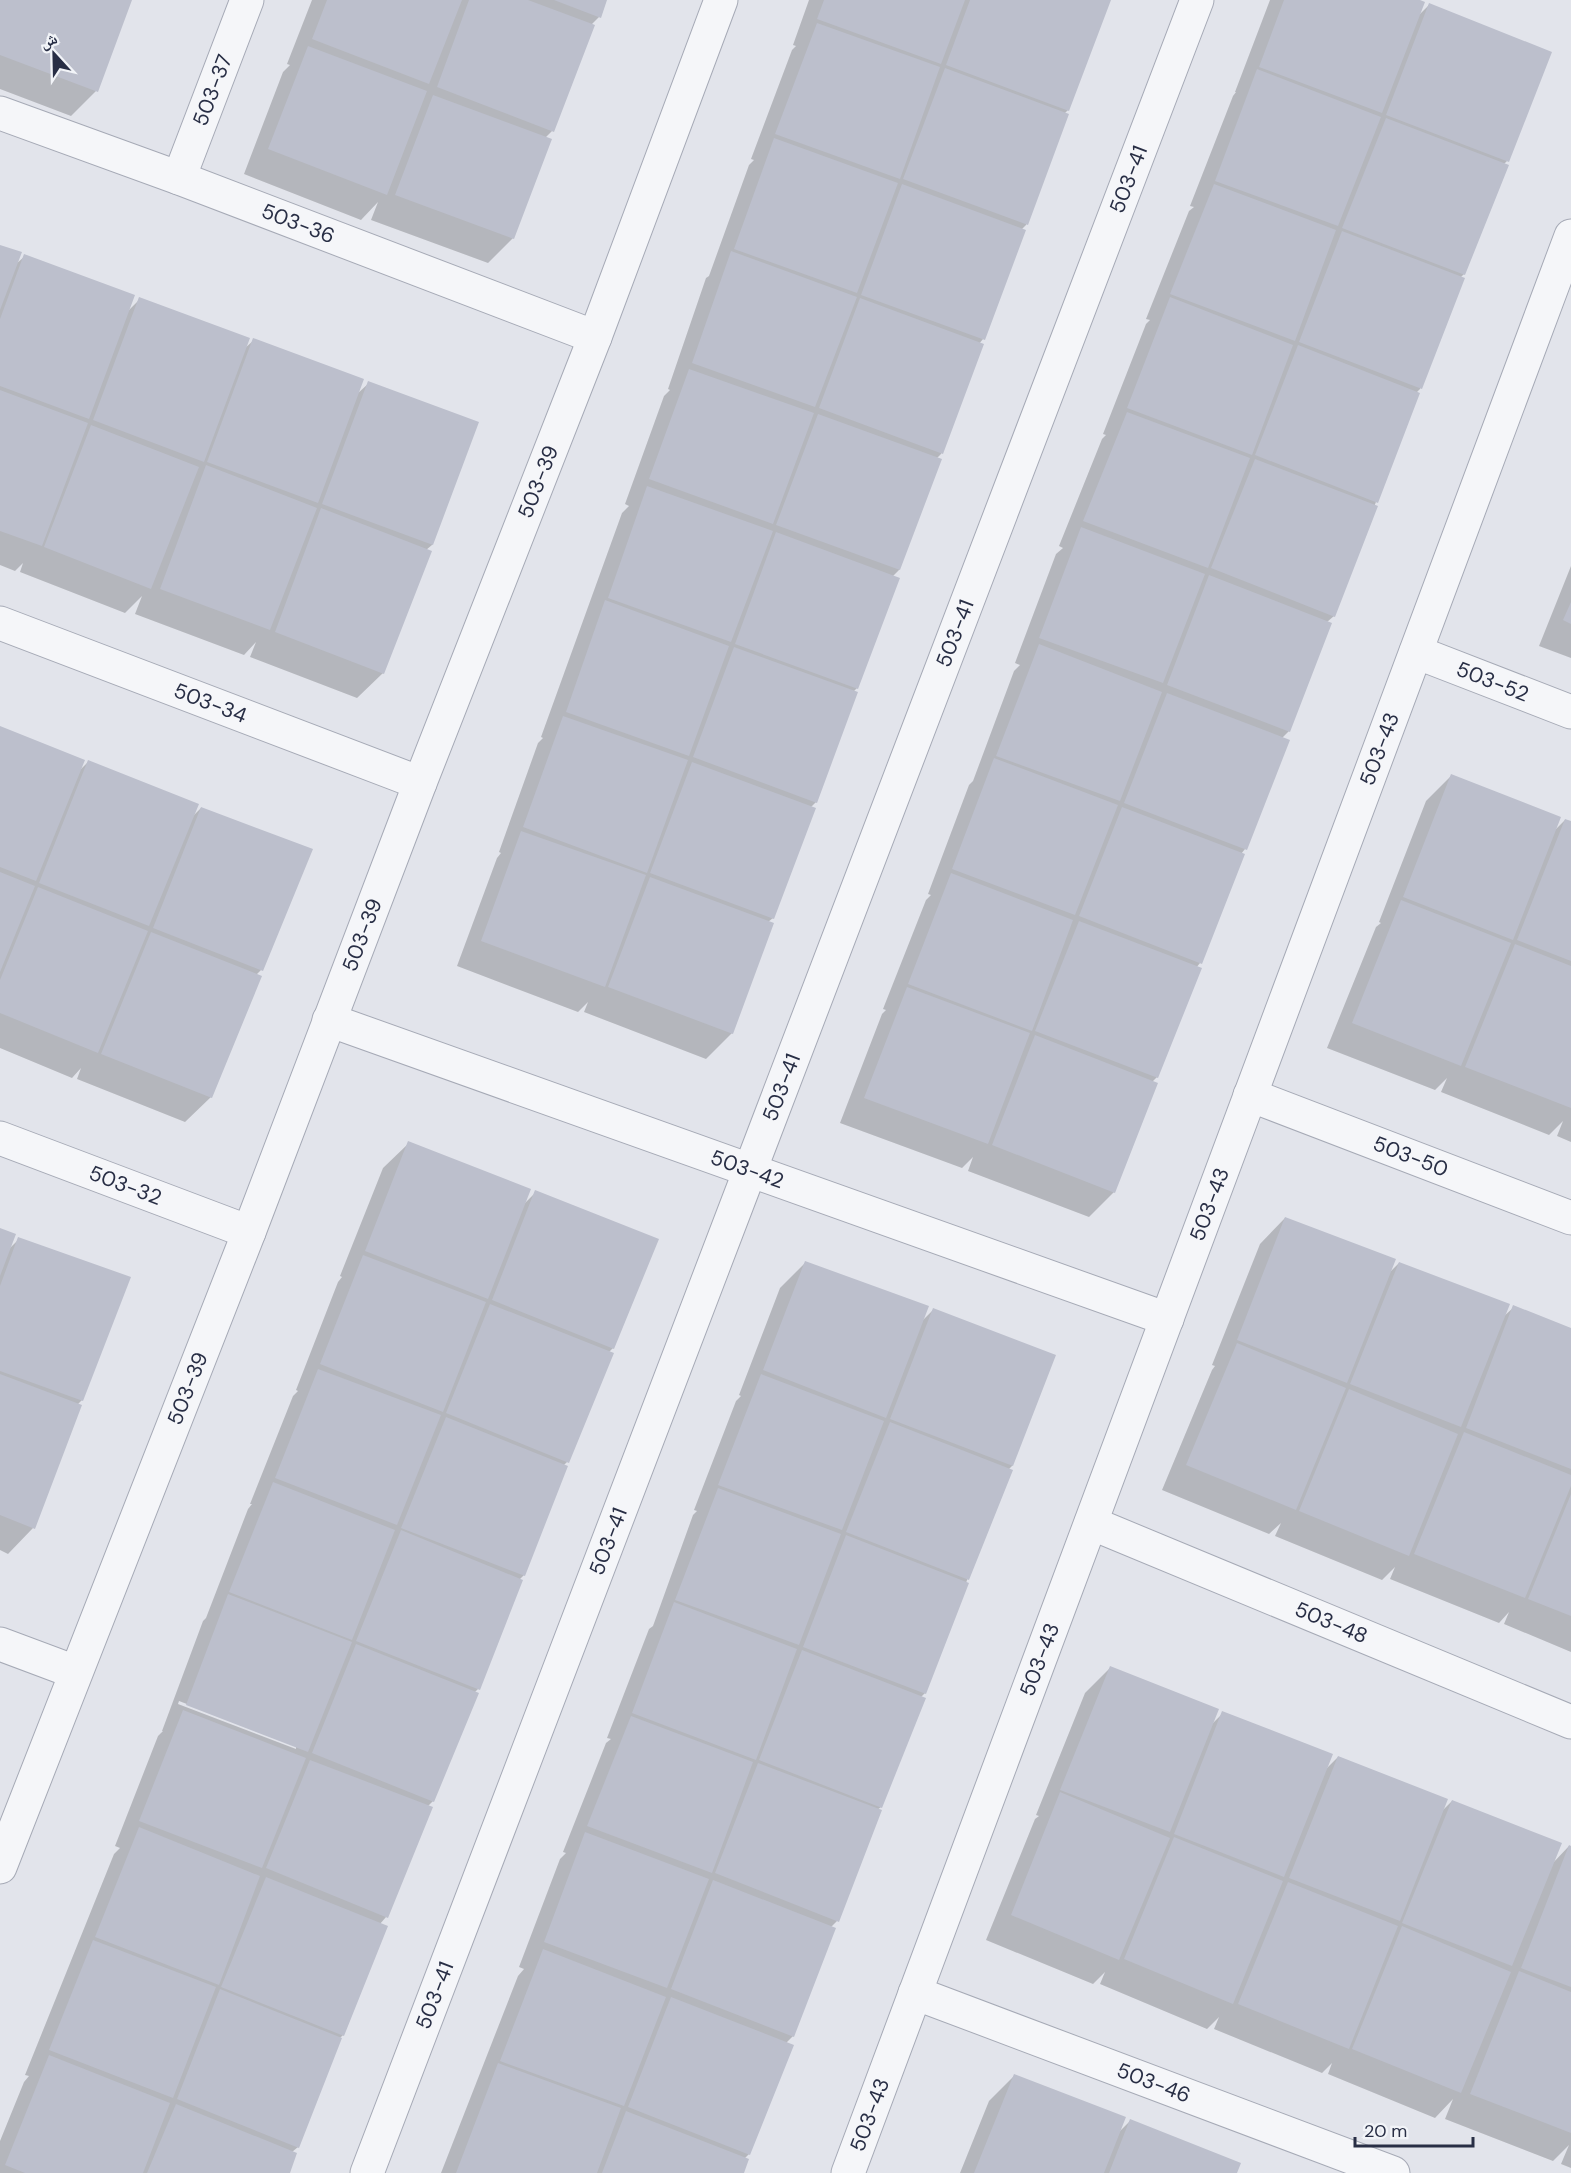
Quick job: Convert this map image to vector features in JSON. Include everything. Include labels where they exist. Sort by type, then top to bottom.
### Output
[{"type":"street","name":"503-37","points":[[179,178],[247,0]]},
{"type":"street","name":"503-39","points":[[0,1867],[249,1232],[420,783],[595,337],[721,0]]},
{"type":"street","name":"503-41","points":[[368,2173],[1197,0]]},
{"type":"street","name":"503-36","points":[[0,113],[179,178],[595,337]]},
{"type":"street","name":"503-43","points":[[848,2173],[1571,236]]},
{"type":"street","name":"503-34","points":[[0,623],[420,783]]},
{"type":"street","name":"503-52","points":[[1416,652],[1571,712]]},
{"type":"street","name":"503-42","points":[[329,1020],[1167,1319]]},
{"type":"street","name":"503-50","points":[[1250,1095],[1571,1218]]},
{"type":"street","name":"503-32","points":[[0,1138],[249,1232]]},
{"type":"street","name":"503-48","points":[[1091,1523],[1571,1722]]},
{"type":"street","points":[[0,1644],[75,1672]]},
{"type":"street","name":"503-46","points":[[915,1993],[1331,2162],[1393,2173]]},
{"type":"building","points":[[0,0],[132,0],[98,92],[0,55]]},
{"type":"building","points":[[327,0],[462,0],[429,84],[312,39]]},
{"type":"building","points":[[469,0],[528,0],[595,25],[554,132],[437,87]]},
{"type":"building","points":[[554,0],[607,0],[601,18]]},
{"type":"building","points":[[824,0],[965,0],[941,64],[817,19]]},
{"type":"building","points":[[970,0],[1111,0],[1069,111],[946,65]]},
{"type":"building","points":[[1284,0],[1420,0],[1425,2],[1382,113],[1259,67]]},
{"type":"building","points":[[1429,3],[1552,52],[1509,162],[1386,115]]},
{"type":"building","points":[[817,23],[940,67],[900,179],[775,134]]},
{"type":"building","points":[[308,46],[427,91],[387,195],[268,149]]},
{"type":"building","points":[[945,68],[1069,114],[1028,225],[903,179]]},
{"type":"building","points":[[1257,69],[1381,117],[1338,226],[1215,181]]},
{"type":"building","points":[[433,95],[552,139],[514,239],[395,195]]},
{"type":"building","points":[[1386,118],[1509,165],[1465,275],[1342,228]]},
{"type":"building","points":[[774,138],[898,183],[857,293],[734,249]]},
{"type":"building","points":[[902,184],[1026,230],[985,340],[861,295]]},
{"type":"building","points":[[1214,184],[1336,230],[1295,341],[1170,294]]},
{"type":"building","points":[[1342,231],[1465,278],[1422,389],[1299,342]]},
{"type":"building","points":[[0,245],[22,252],[0,310]]},
{"type":"building","points":[[731,251],[857,297],[815,407],[692,363]]},
{"type":"building","points":[[24,254],[135,295],[89,419],[0,386],[0,319]]},
{"type":"building","points":[[139,297],[250,338],[204,462],[93,420]]},
{"type":"building","points":[[1170,297],[1293,345],[1252,455],[1127,408]]},
{"type":"building","points":[[860,298],[984,344],[943,454],[819,408]]},
{"type":"building","points":[[253,338],[364,379],[318,503],[207,462]]},
{"type":"building","points":[[1298,345],[1420,393],[1378,503],[1255,455]]},
{"type":"building","points":[[689,369],[814,413],[773,524],[649,479]]},
{"type":"building","points":[[368,381],[479,422],[433,545],[322,504]]},
{"type":"building","points":[[0,390],[88,423],[42,546],[0,531]]},
{"type":"building","points":[[1127,412],[1250,458],[1208,568],[1083,521]]},
{"type":"building","points":[[818,414],[942,459],[900,570],[776,525]]},
{"type":"building","points":[[91,425],[199,467],[151,589],[44,547]]},
{"type":"building","points":[[1255,459],[1378,506],[1335,617],[1211,568]]},
{"type":"building","points":[[206,465],[317,508],[270,630],[160,589]]},
{"type":"building","points":[[647,486],[773,531],[731,642],[608,598]]},
{"type":"building","points":[[321,508],[432,551],[384,674],[275,632]]},
{"type":"building","points":[[1081,527],[1205,574],[1163,683],[1039,638]]},
{"type":"building","points":[[776,532],[900,578],[858,689],[735,644]]},
{"type":"building","points":[[1209,575],[1332,623],[1290,732],[1167,685]]},
{"type":"building","points":[[605,600],[729,646],[689,756],[566,712]]},
{"type":"building","points":[[1571,602],[1571,624],[1563,620]]},
{"type":"building","points":[[1039,644],[1162,692],[1120,801],[996,756]]},
{"type":"building","points":[[734,647],[858,692],[817,803],[693,757]]},
{"type":"building","points":[[1167,693],[1290,740],[1247,850],[1124,803]]},
{"type":"building","points":[[563,716],[688,760],[647,873],[523,827]]},
{"type":"building","points":[[0,726],[85,760],[36,881],[0,867]]},
{"type":"building","points":[[994,758],[1118,805],[1075,915],[952,869]]},
{"type":"building","points":[[88,760],[199,804],[149,926],[39,883]]},
{"type":"building","points":[[692,762],[816,808],[774,919],[650,873]]},
{"type":"building","points":[[1451,774],[1561,817],[1513,940],[1403,897]]},
{"type":"building","points":[[201,807],[313,849],[263,971],[153,928]]},
{"type":"building","points":[[1122,807],[1245,854],[1202,964],[1079,916]]},
{"type":"building","points":[[1565,819],[1571,821],[1571,961],[1517,940]]},
{"type":"building","points":[[521,831],[646,875],[605,987],[481,941]]},
{"type":"building","points":[[0,872],[35,886],[0,972]]},
{"type":"building","points":[[951,873],[1073,920],[1032,1031],[908,984]]},
{"type":"building","points":[[650,877],[774,923],[733,1034],[608,987]]},
{"type":"building","points":[[38,887],[148,931],[98,1053],[0,1013],[0,980]]},
{"type":"building","points":[[1401,900],[1511,943],[1461,1066],[1352,1023]]},
{"type":"building","points":[[1079,921],[1202,968],[1158,1078],[1035,1031]]},
{"type":"building","points":[[151,932],[262,976],[212,1098],[101,1054]]},
{"type":"building","points":[[1515,944],[1571,966],[1571,1108],[1465,1067]]},
{"type":"building","points":[[907,987],[1030,1033],[988,1144],[864,1098]]},
{"type":"building","points":[[1035,1035],[1158,1083],[1115,1193],[992,1145]]},
{"type":"building","points":[[408,1141],[531,1189],[488,1299],[365,1251]]},
{"type":"building","points":[[535,1190],[659,1239],[614,1349],[492,1300]]},
{"type":"building","points":[[1285,1217],[1396,1259],[1347,1383],[1237,1340]]},
{"type":"building","points":[[0,1228],[16,1234],[0,1276]]},
{"type":"building","points":[[18,1237],[131,1277],[83,1401],[0,1371],[0,1286]]},
{"type":"building","points":[[363,1255],[486,1302],[443,1412],[320,1364]]},
{"type":"building","points":[[805,1261],[929,1306],[886,1418],[763,1370]]},
{"type":"building","points":[[1399,1262],[1510,1304],[1461,1427],[1350,1384]]},
{"type":"building","points":[[490,1304],[614,1353],[569,1463],[446,1413]]},
{"type":"building","points":[[1513,1305],[1571,1328],[1571,1469],[1466,1428]]},
{"type":"building","points":[[933,1308],[1056,1355],[1013,1466],[890,1419]]},
{"type":"building","points":[[1237,1343],[1346,1388],[1296,1510],[1186,1465]]},
{"type":"building","points":[[318,1369],[441,1415],[397,1525],[275,1478]]},
{"type":"building","points":[[0,1374],[82,1405],[35,1529],[0,1515]]},
{"type":"building","points":[[761,1374],[884,1421],[842,1530],[718,1485]]},
{"type":"building","points":[[1349,1389],[1458,1434],[1409,1556],[1299,1511]]},
{"type":"building","points":[[446,1417],[568,1466],[525,1576],[401,1528]]},
{"type":"building","points":[[890,1422],[1013,1470],[969,1580],[846,1532]]},
{"type":"building","points":[[1464,1432],[1571,1475],[1571,1486],[1525,1598],[1414,1554]]},
{"type":"building","points":[[273,1482],[395,1530],[352,1640],[229,1592]]},
{"type":"building","points":[[718,1488],[841,1534],[799,1645],[675,1600]]},
{"type":"building","points":[[1571,1494],[1571,1616],[1528,1599]]},
{"type":"building","points":[[401,1530],[523,1580],[480,1690],[356,1641]]},
{"type":"building","points":[[846,1535],[969,1583],[926,1694],[803,1647]]},
{"type":"building","points":[[228,1594],[352,1642],[308,1752],[186,1705]]},
{"type":"building","points":[[674,1602],[797,1649],[756,1760],[632,1713]]},
{"type":"building","points":[[356,1644],[479,1693],[434,1802],[312,1753]]},
{"type":"building","points":[[802,1650],[926,1698],[882,1808],[759,1760]]},
{"type":"building","points":[[1110,1666],[1219,1709],[1170,1832],[1060,1790]]},
{"type":"building","points":[[183,1710],[306,1758],[262,1868],[139,1821]]},
{"type":"building","points":[[1222,1711],[1333,1754],[1284,1877],[1174,1834]]},
{"type":"building","points":[[631,1716],[753,1762],[712,1873],[587,1826]]},
{"type":"building","points":[[1338,1756],[1448,1799],[1400,1921],[1289,1878]]},
{"type":"building","points":[[310,1760],[433,1807],[388,1918],[266,1868]]},
{"type":"building","points":[[758,1763],[882,1810],[839,1922],[715,1873]]},
{"type":"building","points":[[1060,1792],[1170,1838],[1119,1960],[1011,1915]]},
{"type":"building","points":[[1452,1800],[1562,1843],[1512,1966],[1402,1923]]},
{"type":"building","points":[[139,1827],[260,1876],[219,1985],[95,1937]]},
{"type":"building","points":[[585,1832],[709,1879],[667,1988],[544,1942]]},
{"type":"building","points":[[1174,1837],[1283,1881],[1233,2004],[1124,1959]]},
{"type":"building","points":[[1569,1845],[1571,1846],[1571,1987],[1521,1968]]},
{"type":"building","points":[[266,1877],[388,1926],[344,2036],[221,1987]]},
{"type":"building","points":[[713,1880],[836,1928],[794,2037],[671,1989]]},
{"type":"building","points":[[1288,1882],[1398,1926],[1349,2049],[1238,2004]]},
{"type":"building","points":[[1402,1926],[1511,1972],[1461,2093],[1352,2049]]},
{"type":"building","points":[[93,1940],[216,1987],[173,2098],[49,2050]]},
{"type":"building","points":[[543,1949],[666,1997],[624,2106],[500,2061]]},
{"type":"building","points":[[1519,1971],[1571,1992],[1571,2133],[1470,2094]]},
{"type":"building","points":[[220,1989],[342,2038],[299,2148],[177,2099]]},
{"type":"building","points":[[671,1997],[794,2045],[750,2155],[628,2107]]},
{"type":"building","points":[[49,2055],[170,2103],[143,2173],[25,2173],[5,2165]]},
{"type":"building","points":[[498,2063],[621,2108],[597,2173],[456,2173]]},
{"type":"building","points":[[1014,2074],[1126,2117],[1104,2173],[974,2173]]},
{"type":"building","points":[[176,2104],[297,2153],[290,2173],[147,2173]]},
{"type":"building","points":[[626,2111],[749,2159],[744,2173],[602,2173]]},
{"type":"building","points":[[1130,2119],[1241,2163],[1237,2173],[1109,2173]]}]
